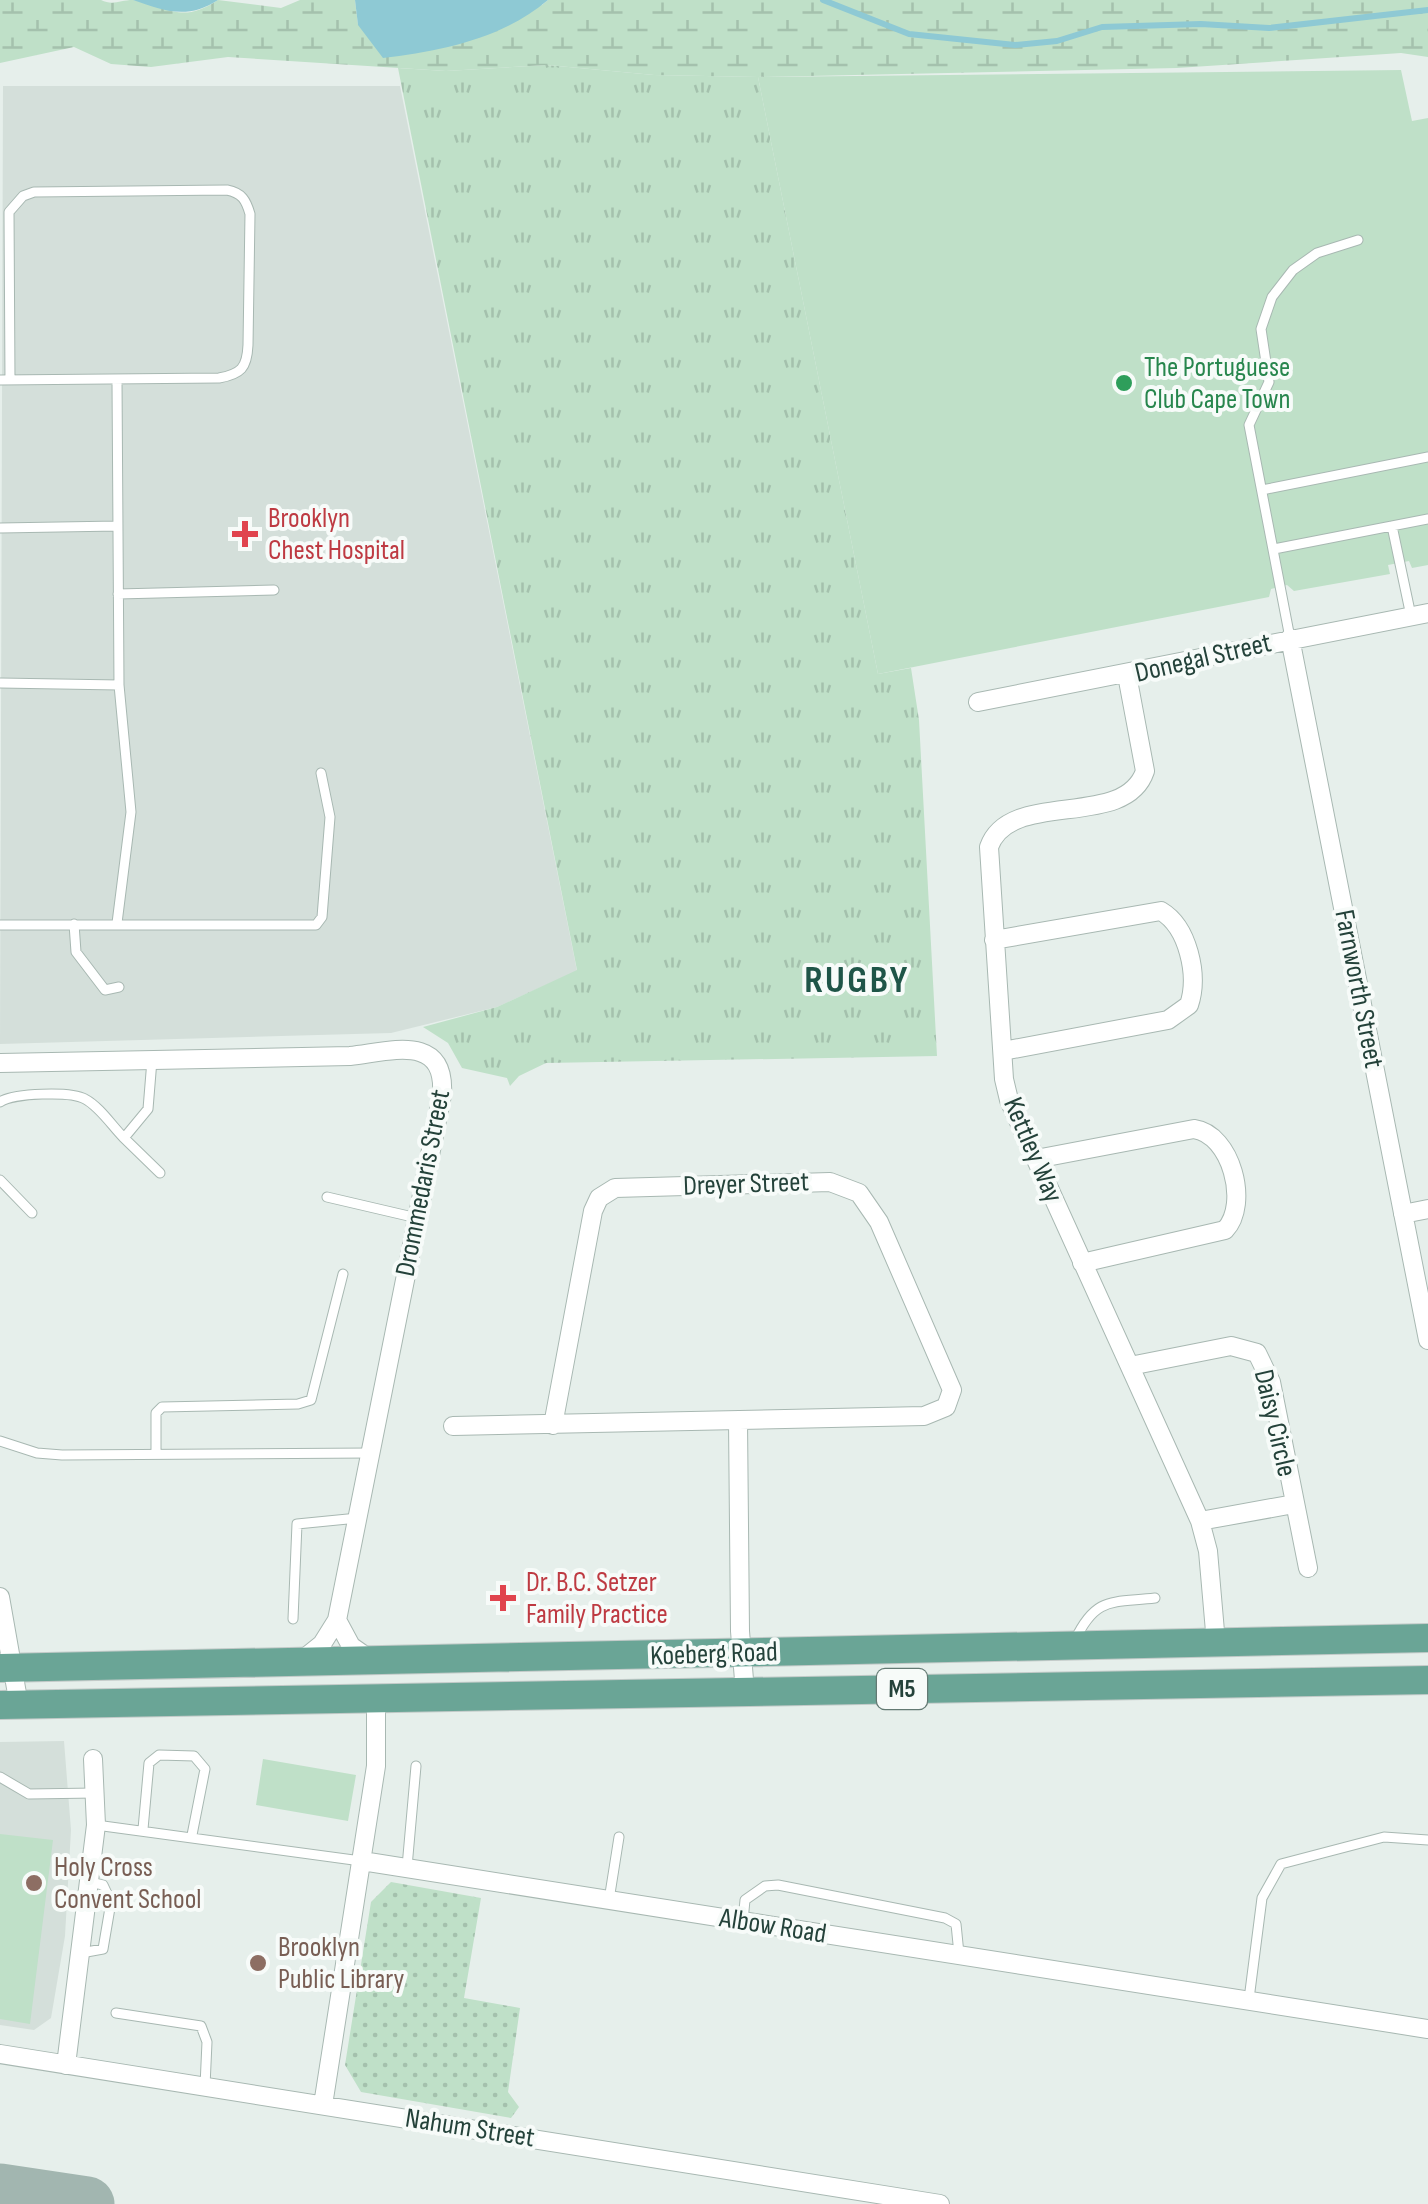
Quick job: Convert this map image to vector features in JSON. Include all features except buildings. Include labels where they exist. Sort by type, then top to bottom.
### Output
[{"type":"main road","name":"Koeberg Road","points":[[6,1668],[1428,1638]]},
{"type":"main road","name":"Koeberg Road","points":[[10,1705],[1428,1680]]},
{"type":"street","name":"Donegal Street","points":[[978,702],[1419,614]]},
{"type":"street","name":"Farnworth Street","points":[[1290,638],[1428,1340]]},
{"type":"street","name":"Kettley Way","points":[[1127,675],[1140,737],[1142,779],[1117,799],[1016,819],[1000,830],[989,847],[1003,1051],[1010,1100],[1200,1521],[1211,1568],[1216,1643]]},
{"type":"street","points":[[994,940],[1161,911],[1184,934],[1192,982],[1189,1004],[1168,1020],[1003,1051]]},
{"type":"street","name":"Drommedaris Street","points":[[0,1063],[350,1056],[404,1049],[428,1056],[442,1073],[442,1095],[337,1620],[322,1644],[298,1662]]},
{"type":"street","points":[[1036,1159],[1194,1129],[1214,1136],[1228,1155],[1236,1210],[1225,1230],[1082,1263]]},
{"type":"street","name":"Dreyer Street","points":[[454,1426],[553,1426],[924,1416],[940,1411],[950,1401],[952,1390],[879,1222],[859,1193],[830,1182],[615,1188],[599,1198],[575,1298],[553,1426]]},
{"type":"street","points":[[1403,1214],[1428,1210]]},
{"type":"street","name":"Daisy Circle","points":[[1130,1366],[1231,1346],[1257,1353],[1271,1382],[1308,1568]]},
{"type":"street","points":[[738,1420],[745,1692]]},
{"type":"street","name":"Daisy Circle","points":[[1200,1521],[1294,1504]]},
{"type":"street","points":[[0,1597],[10,1705]]},
{"type":"street","points":[[337,1620],[352,1646],[373,1661]]},
{"type":"street","points":[[323,2105],[376,1766],[376,1699]]},
{"type":"street","points":[[66,2064],[96,1824],[93,1759]]},
{"type":"street","name":"Albow Road","points":[[362,1862],[1428,2029]]},
{"type":"street","name":"Nahum Street","points":[[0,2054],[940,2204]]},
{"type":"lane","points":[[34,192],[238,192],[250,214],[248,362],[241,372],[218,378],[5,380],[8,212],[14,204],[34,192]]},
{"type":"lane","points":[[1290,638],[1249,426],[1270,382],[1260,329],[1282,283],[1304,261],[1330,247],[1358,240]]},
{"type":"lane","points":[[117,923],[131,812],[118,685],[118,381]]},
{"type":"lane","points":[[1262,490],[1428,457]]},
{"type":"lane","points":[[1274,549],[1428,519]]},
{"type":"lane","points":[[0,528],[118,526]]},
{"type":"lane","points":[[1392,526],[1419,614]]},
{"type":"lane","points":[[118,594],[274,590]]},
{"type":"lane","points":[[0,683],[118,685]]},
{"type":"lane","points":[[0,925],[117,923],[293,929],[316,926],[322,917],[330,817],[321,773]]},
{"type":"lane","points":[[74,924],[76,952],[105,990],[120,987]]},
{"type":"lane","points":[[124,1138],[152,1100],[152,1060]]},
{"type":"lane","points":[[0,1102],[14,1095],[85,1098],[160,1173]]},
{"type":"lane","points":[[0,1180],[32,1212]]},
{"type":"lane","points":[[327,1196],[417,1218]]},
{"type":"lane","points":[[156,1454],[156,1414],[162,1408],[298,1404],[311,1400],[343,1274]]},
{"type":"lane","points":[[0,1441],[36,1453],[371,1454]]},
{"type":"lane","points":[[293,1619],[296,1524],[358,1518]]},
{"type":"lane","points":[[1072,1646],[1093,1608],[1156,1598]]},
{"type":"lane","points":[[143,1829],[149,1762],[160,1755],[194,1756],[205,1769],[192,1835]]},
{"type":"lane","points":[[406,1868],[416,1766]]},
{"type":"lane","points":[[0,1776],[29,1794],[95,1793]]},
{"type":"lane","points":[[96,1824],[362,1862]]},
{"type":"lane","points":[[609,1900],[619,1836]]},
{"type":"lane","points":[[1248,2002],[1262,1898],[1281,1864],[1384,1837],[1428,1840]]},
{"type":"lane","points":[[743,1921],[745,1900],[766,1886],[778,1885],[945,1918],[956,1924],[960,1936],[958,1956]]},
{"type":"lane","points":[[116,2012],[201,2026],[208,2042],[205,2086]]},
{"type":"shaded area","name":"Brooklyn Chest Hospital","points":[[3,86],[400,86],[577,971],[497,1007],[391,1033],[0,1044]]},
{"type":"shaded area","name":"Holy Cross Convent School","points":[[64,1741],[71,1830],[65,1936],[51,2018],[34,2030],[0,2025],[0,1742]]},
{"type":"green space","points":[[0,0],[133,0],[184,13],[218,0],[281,8],[300,0],[355,0],[358,25],[542,5],[548,0],[1428,0],[1428,57],[1401,53],[1177,68],[758,77],[654,75],[547,65],[446,71],[228,57],[151,67],[111,64],[74,47],[0,63]]},
{"type":"green space","points":[[547,65],[654,75],[758,77],[878,674],[911,668],[919,720],[937,1056],[546,1063],[519,1076],[510,1086],[507,1078],[462,1068],[448,1043],[423,1027],[497,1007],[577,970],[398,68],[446,71]]},
{"type":"green space","name":"The Portuguese Club Cape Town","points":[[1401,70],[1412,121],[1428,118],[1428,565],[1412,568],[1409,561],[1388,565],[1390,574],[1294,591],[1287,585],[1271,589],[1269,597],[878,674],[758,77]]},
{"type":"green space","points":[[263,1759],[356,1775],[348,1821],[256,1805]]},
{"type":"green space","points":[[0,1834],[53,1840],[30,2024],[0,2019]]},
{"type":"green space","points":[[391,1882],[481,1898],[464,1998],[520,2008],[508,2092],[519,2107],[511,2118],[361,2092],[345,2065],[371,1902]]},
{"type":"water","points":[[133,0],[218,0],[186,12]]},
{"type":"water","points":[[355,0],[548,0],[491,34],[383,58],[358,25]]},
{"type":"waterway","points":[[823,0],[909,34],[1015,45],[1057,41],[1102,27],[1201,24],[1269,28],[1428,10]]},
{"type":"taxiway","points":[[0,2191],[87,2204]]},
{"type":"place","name":"The Portuguese Club Cape Town","points":[[1124,383]]},
{"type":"place","name":"Brooklyn Chest Hospital","points":[[245,534]]},
{"type":"place","name":"Dr. B.C. Setzer Family Practice","points":[[503,1598]]},
{"type":"place","name":"Holy Cross Convent School","points":[[34,1883]]},
{"type":"place","name":"Brooklyn Public Library","points":[[258,1963]]},
{"type":"district","name":"RUGBY","points":[[857,980]]}]
